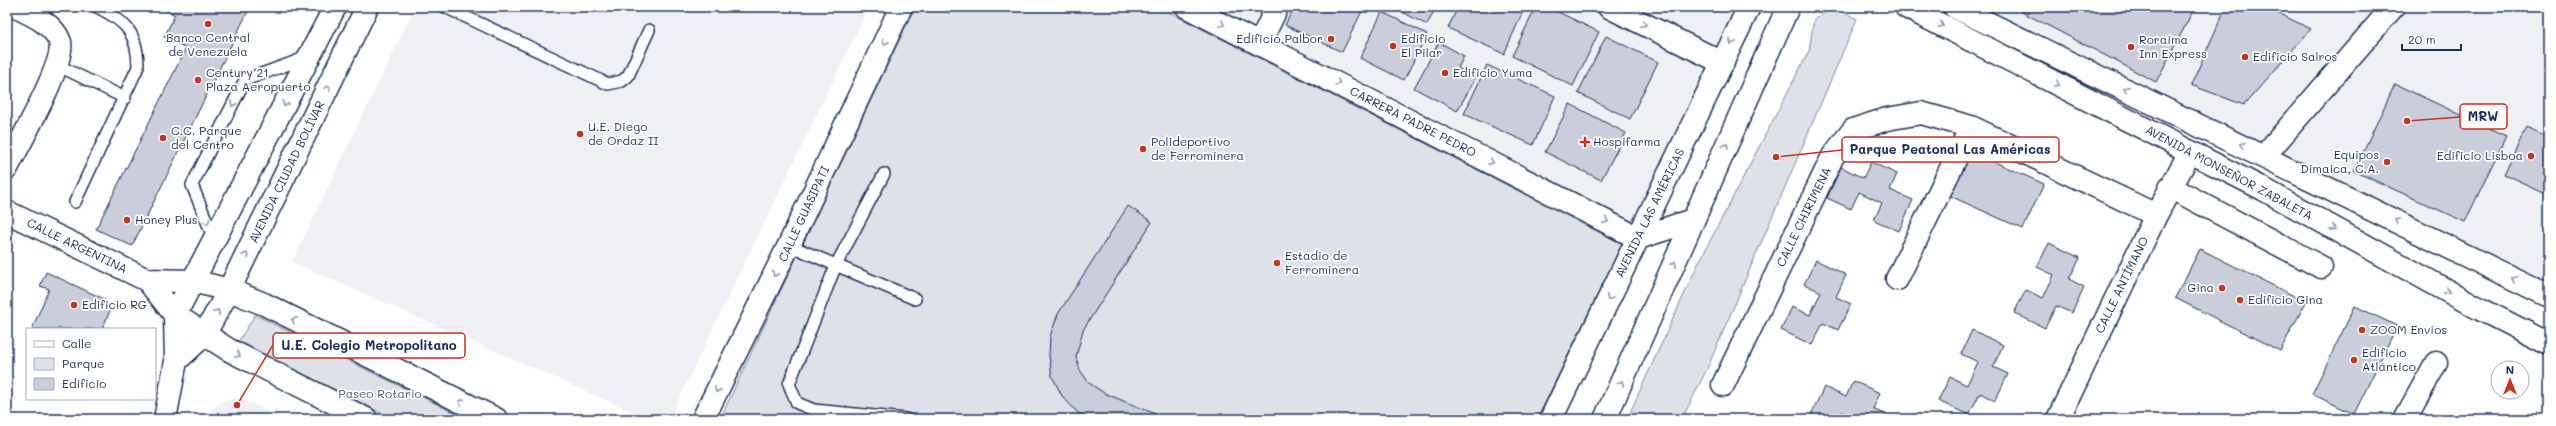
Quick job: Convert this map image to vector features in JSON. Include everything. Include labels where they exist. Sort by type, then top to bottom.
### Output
[{"type":"street","points":[[7,168],[57,65],[60,43],[55,32],[43,21],[16,7]]},
{"type":"street","points":[[165,419],[176,361],[175,315],[335,7]]},
{"type":"street","name":"AVENIDA CIUDAD BOLÍVAR","points":[[176,361],[204,335],[229,290],[367,7]]},
{"type":"street","name":"CALLE GUASIPATI","points":[[703,419],[789,245],[901,7]]},
{"type":"street","name":"CARRERA PADRE PEDRO","points":[[1187,7],[1260,43],[1638,238]]},
{"type":"street","points":[[1260,43],[1277,7]]},
{"type":"street","points":[[1609,7],[1723,63]]},
{"type":"street","name":"AVENIDA LAS AMÉRICAS","points":[[1551,419],[1749,7]]},
{"type":"street","points":[[1605,419],[1788,7]]},
{"type":"street","points":[[1777,32],[1801,7]]},
{"type":"street","name":"AVENIDA MONSEÑOR ZABALETA","points":[[1906,7],[2263,189],[2459,297],[2549,344]]},
{"type":"street","points":[[1955,7],[2264,156],[2549,296]]},
{"type":"street","points":[[2264,156],[2393,7]]},
{"type":"street","name":"CALLE CHIRIMENA","points":[[1723,385],[1833,156],[1853,130],[1887,119],[1920,114],[1971,127],[2156,215]]},
{"type":"street","points":[[1897,279],[1971,127]]},
{"type":"street","name":"CALLE ANTÍMANO","points":[[2058,419],[2156,215],[2190,152]]},
{"type":"street","points":[[2170,187],[2321,267]]},
{"type":"street","name":"CALLE ARGENTINA","points":[[7,212],[147,280],[193,281]]},
{"type":"street","points":[[1638,238],[1693,220]]},
{"type":"street","name":"CALLE ARGENTINA","points":[[147,280],[175,315]]},
{"type":"street","points":[[193,281],[229,290],[264,304],[496,419]]},
{"type":"street","points":[[175,315],[229,350],[366,419]]},
{"type":"street","points":[[2405,419],[2436,363]]},
{"type":"lane","points":[[75,202],[125,98],[138,67],[138,48],[130,32],[115,16],[97,7]]},
{"type":"lane","points":[[445,7],[608,84],[622,81],[628,76],[649,30]]},
{"type":"lane","points":[[215,240],[192,185],[245,80],[309,57]]},
{"type":"lane","points":[[57,65],[125,98]]},
{"type":"lane","points":[[884,174],[836,265],[789,384],[797,402],[814,410],[906,419]]},
{"type":"lane","points":[[789,245],[915,300]]},
{"type":"shaded area","name":"U.E. Diego de Ordaz II","points":[[415,7],[869,7],[669,419],[649,419],[292,262]]},
{"type":"shaded area","points":[[1187,7],[1749,7],[1638,238]]},
{"type":"shaded area","points":[[1955,7],[2549,7],[2549,296]]},
{"type":"shaded area","points":[[235,398],[245,400],[284,419],[206,419],[212,409],[221,402]]},
{"type":"green space","name":"Polideportivo de Ferrominera","points":[[915,7],[1159,7],[1622,244],[1537,419],[720,419]]},
{"type":"green space","points":[[1834,7],[1857,19],[1707,369],[1682,419],[1627,419],[1698,264],[1809,51],[1814,19]]},
{"type":"green space","name":"Paseo Rotario","points":[[255,315],[467,419],[393,419],[238,342]]},
{"type":"building","name":"C.C. Parque del Centro","points":[[159,7],[239,7],[248,11],[132,246],[96,229],[186,48],[164,37],[175,15]]},
{"type":"building","name":"Edificio Palbor","points":[[1294,7],[1364,7],[1342,52],[1285,25]]},
{"type":"building","points":[[1393,7],[1436,7],[1427,25]]},
{"type":"building","points":[[1458,7],[1525,7],[1504,54],[1448,28]]},
{"type":"building","points":[[1536,7],[1548,7],[1599,32],[1573,86],[1512,56]]},
{"type":"building","name":"Roraima Inn Express","points":[[2022,7],[2195,7],[2156,82],[2020,11]]},
{"type":"building","name":"Edificio Salros","points":[[2226,7],[2265,7],[2311,29],[2244,105],[2191,85]]},
{"type":"building","name":"Edificio El Pilar","points":[[1382,12],[1427,34],[1404,80],[1360,58]]},
{"type":"building","points":[[1606,36],[1658,62],[1630,119],[1578,93]]},
{"type":"building","name":"Edificio Yuma","points":[[1439,42],[1464,56],[1458,68],[1476,78],[1457,111],[1414,88]]},
{"type":"building","points":[[1487,65],[1555,96],[1533,145],[1464,114]]},
{"type":"building","points":[[2395,84],[2506,136],[2465,222],[2354,171]]},
{"type":"building","name":"Hospifarma","points":[[1570,104],[1626,133],[1601,180],[1545,152]]},
{"type":"building","name":"Edificio Lisboa","points":[[2526,127],[2549,137],[2549,195],[2504,174]]},
{"type":"building","points":[[1968,150],[2044,184],[2023,229],[1948,195]]},
{"type":"building","points":[[1871,162],[1897,174],[1890,190],[1913,200],[1899,231],[1874,220],[1882,203],[1859,192],[1851,209],[1827,198],[1841,167],[1863,178]]},
{"type":"building","points":[[1128,206],[1152,222],[1083,330],[1076,357],[1080,370],[1089,383],[1104,393],[1168,419],[1091,419],[1078,413],[1062,396],[1052,376],[1049,356],[1050,336],[1058,314]]},
{"type":"building","points":[[2049,243],[2080,258],[2069,279],[2084,287],[2072,313],[2056,306],[2045,328],[2014,313],[2026,290],[2043,298],[2054,275],[2037,267]]},
{"type":"building","name":"Edificio Gina","points":[[2200,249],[2306,302],[2280,351],[2175,298]]},
{"type":"building","points":[[1816,260],[1846,275],[1836,297],[1851,304],[1838,330],[1823,323],[1812,345],[1781,330],[1792,307],[1810,315],[1821,292],[1804,284]]},
{"type":"building","name":"Edificio RG","points":[[46,272],[104,299],[110,311],[102,328],[32,328],[49,289],[40,286]]},
{"type":"building","name":"Edificio Atlántico","points":[[2355,306],[2397,326],[2354,414],[2312,394]]},
{"type":"building","points":[[1972,330],[2003,345],[1993,367],[2008,374],[1995,401],[1980,393],[1969,415],[1938,401],[1950,377],[1967,385],[1978,362],[1961,354]]},
{"type":"building","points":[[1853,381],[1880,393],[1873,409],[1895,419],[1858,419],[1842,412],[1838,419],[1810,417],[1824,387],[1846,397]]},
{"type":"place","name":"Banco Central de Venezuela","points":[[208,24]]},
{"type":"place","name":"Edificio Palbor","points":[[1331,39]]},
{"type":"place","name":"Edificio El Pilar","points":[[1393,46]]},
{"type":"place","name":"Roraima Inn Express","points":[[2131,47]]},
{"type":"place","name":"Edificio Salros","points":[[2245,57]]},
{"type":"place","name":"Edificio Yuma","points":[[1445,73]]},
{"type":"place","name":"Century 21 Plaza Aeropuerto","points":[[198,80]]},
{"type":"place","name":"MRW","points":[[2407,121]]},
{"type":"place","name":"U.E. Diego de Ordaz II","points":[[580,134]]},
{"type":"place","name":"C.C. Parque del Centro","points":[[163,138]]},
{"type":"place","name":"Hospifarma","points":[[1585,142]]},
{"type":"place","name":"Polideportivo de Ferrominera","points":[[1143,149]]},
{"type":"place","name":"Edificio Lisboa","points":[[2531,156]]},
{"type":"place","name":"Parque Peatonal Las Américas","points":[[1776,157]]},
{"type":"place","name":"Equipos Dimaica, C.A.","points":[[2387,162]]},
{"type":"place","name":"Honey Plus","points":[[127,220]]},
{"type":"place","name":"Estadio de Ferrominera","points":[[1277,263]]},
{"type":"place","name":"Gina","points":[[2222,288]]},
{"type":"place","name":"Edificio Gina","points":[[2240,300]]},
{"type":"place","name":"Edificio RG","points":[[74,305]]},
{"type":"place","name":"ZOOM Envíos","points":[[2362,330]]},
{"type":"place","name":"Edificio Atlántico","points":[[2354,360]]},
{"type":"place","name":"U.E. Colegio Metropolitano","points":[[237,405]]}]
